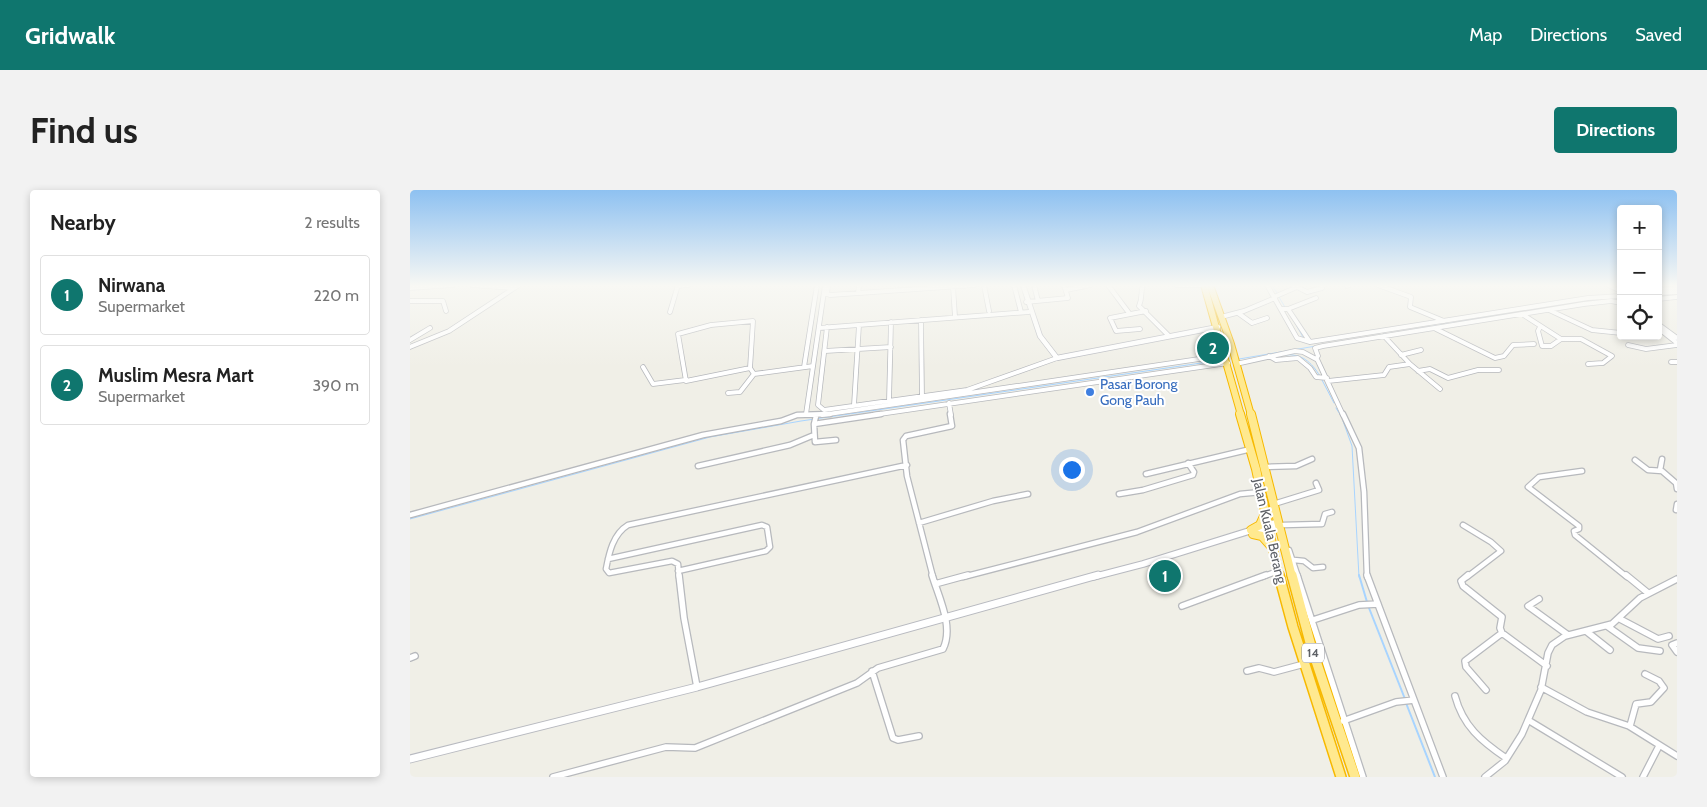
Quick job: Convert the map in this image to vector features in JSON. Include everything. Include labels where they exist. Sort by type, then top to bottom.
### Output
[{"type":"highway","name":"Jalan Kuala Berang","points":[[1214,312],[1266,468],[1290,561],[1315,646],[1341,721],[1355,777]]},
{"type":"highway","name":"Jalan Kuala Berang","points":[[1219,312],[1278,571],[1341,777]]},
{"type":"highway","name":"Jalan Kuala Berang","points":[[1271,490],[1277,503],[1280,524],[1290,550],[1290,561]]},
{"type":"highway","points":[[1265,512],[1263,522],[1252,532],[1262,536],[1273,549]]},
{"type":"street","points":[[410,346],[449,331],[476,312]]},
{"type":"street","points":[[804,367],[813,312]]},
{"type":"street","points":[[806,414],[822,312]]},
{"type":"street","points":[[954,312],[954,317]]},
{"type":"street","points":[[819,328],[1016,312]]},
{"type":"street","points":[[1028,312],[1051,352],[1057,358]]},
{"type":"street","points":[[1132,312],[1110,318],[1115,330],[1140,329]]},
{"type":"street","points":[[1148,312],[1158,327],[1169,336]]},
{"type":"street","points":[[1286,312],[1297,338],[1321,344],[1434,328],[1516,312]]},
{"type":"street","points":[[1288,312],[1310,342]]},
{"type":"street","points":[[1423,312],[1444,321]]},
{"type":"street","points":[[1443,777],[1408,700],[1375,604],[1365,568],[1364,492],[1359,448],[1324,379],[1315,348],[1321,344],[1444,321],[1515,312]]},
{"type":"street","points":[[1519,312],[1562,339],[1581,339],[1612,356],[1600,364],[1588,364]]},
{"type":"street","points":[[1553,312],[1580,327],[1606,334],[1617,333]]},
{"type":"street","points":[[1221,317],[1238,313],[1252,324],[1267,318]]},
{"type":"street","points":[[921,320],[922,398]]},
{"type":"street","points":[[685,380],[678,334],[711,325],[754,322],[750,368],[754,374]]},
{"type":"street","points":[[889,402],[891,322]]},
{"type":"street","points":[[1428,324],[1495,358],[1501,358],[1509,352],[1513,345],[1534,344]]},
{"type":"street","points":[[854,405],[859,325]]},
{"type":"street","points":[[828,327],[819,407],[824,410],[1231,360],[1270,357],[1298,358],[1324,379],[1384,375],[1389,367],[1410,364]]},
{"type":"street","points":[[922,398],[972,389],[1057,358],[1218,327]]},
{"type":"street","points":[[1540,327],[1538,332],[1542,346],[1551,346],[1562,339]]},
{"type":"street","points":[[1662,327],[1677,338]]},
{"type":"street","points":[[410,340],[430,328]]},
{"type":"street","points":[[1662,331],[1677,344]]},
{"type":"street","points":[[1384,336],[1410,364],[1440,389]]},
{"type":"street","points":[[1628,345],[1635,348],[1656,349],[1677,344]]},
{"type":"street","points":[[825,351],[891,347]]},
{"type":"street","points":[[1401,355],[1421,350]]},
{"type":"street","points":[[1270,357],[1298,351],[1317,359]]},
{"type":"street","points":[[410,515],[703,434],[806,414],[815,420],[949,403],[1121,374],[1231,360]]},
{"type":"street","points":[[1671,362],[1677,362]]},
{"type":"street","points":[[728,393],[740,392],[754,374],[813,366]]},
{"type":"street","points":[[643,368],[653,384],[750,368]]},
{"type":"street","points":[[1418,371],[1430,370],[1448,378],[1475,371],[1499,370]]},
{"type":"street","points":[[815,420],[889,402]]},
{"type":"street","points":[[553,777],[666,747],[695,748],[857,683],[872,671],[943,649],[948,636],[945,616],[919,523],[903,438],[950,427],[953,424],[949,403]]},
{"type":"street","points":[[815,420],[814,435],[816,443],[836,440]]},
{"type":"street","points":[[698,466],[790,445],[814,435]]},
{"type":"street","points":[[1146,474],[1236,451],[1251,449]]},
{"type":"street","points":[[1660,470],[1662,459]]},
{"type":"street","points":[[1266,468],[1292,467],[1308,463],[1312,460]]},
{"type":"street","points":[[1635,460],[1648,470],[1660,470],[1676,483],[1677,489]]},
{"type":"street","points":[[1119,494],[1146,489],[1193,475],[1194,472],[1188,463]]},
{"type":"street","points":[[697,687],[678,564],[675,561],[611,573],[606,569],[608,559],[622,529],[628,525],[907,465]]},
{"type":"street","points":[[1582,471],[1539,476],[1527,486],[1579,526],[1580,528],[1574,531],[1575,535],[1648,593]]},
{"type":"street","points":[[1277,503],[1319,490],[1316,483]]},
{"type":"street","points":[[935,584],[1137,532],[1240,494],[1261,492]]},
{"type":"street","points":[[919,523],[993,501],[1028,494]]},
{"type":"street","points":[[410,759],[697,687],[945,616],[1142,564],[1268,527],[1280,524],[1322,524],[1325,514],[1332,512]]},
{"type":"street","points":[[608,559],[762,525],[767,527],[770,547],[766,551],[678,571]]},
{"type":"street","points":[[1463,526],[1491,542],[1502,551],[1461,581],[1463,586],[1502,617],[1500,628],[1502,633],[1547,666]]},
{"type":"street","points":[[1315,646],[1313,620],[1290,561],[1304,561],[1313,568],[1323,567]]},
{"type":"street","points":[[1182,606],[1278,571]]},
{"type":"street","points":[[1485,777],[1495,776],[1515,747],[1541,687],[1547,666],[1548,652],[1551,647],[1568,636],[1607,626],[1620,619],[1648,593],[1676,582]]},
{"type":"street","points":[[1539,599],[1528,606],[1568,636]]},
{"type":"street","points":[[1313,620],[1337,614],[1339,610],[1365,604],[1375,604]]},
{"type":"street","points":[[1620,619],[1635,630],[1644,630],[1658,639],[1668,636]]},
{"type":"street","points":[[1607,626],[1624,640],[1638,648],[1660,651]]},
{"type":"street","points":[[1586,631],[1610,650]]},
{"type":"street","points":[[1486,690],[1466,667],[1465,661],[1502,633]]},
{"type":"street","points":[[1677,643],[1672,646],[1677,652]]},
{"type":"street","points":[[1247,671],[1259,668],[1274,672],[1305,664]]},
{"type":"street","points":[[872,671],[892,738],[898,740],[919,736]]},
{"type":"street","points":[[1630,726],[1636,704],[1651,702],[1664,688],[1659,681],[1645,674]]},
{"type":"street","points":[[1541,687],[1587,712],[1630,726],[1677,756]]},
{"type":"street","points":[[1455,696],[1459,716],[1465,725],[1506,758]]},
{"type":"street","points":[[1363,777],[1341,721],[1408,700]]},
{"type":"street","points":[[1528,720],[1622,777]]},
{"type":"street","points":[[1644,777],[1659,746]]},
{"type":"waterway","points":[[1239,359],[1515,312]]},
{"type":"waterway","points":[[1294,321],[1304,339]]},
{"type":"waterway","points":[[1284,355],[1301,357],[1320,376]]},
{"type":"waterway","points":[[410,519],[710,437],[801,421],[1222,360]]},
{"type":"waterway","points":[[1322,380],[1334,403]]},
{"type":"waterway","points":[[1336,408],[1341,416]]},
{"type":"waterway","points":[[1343,421],[1352,446],[1359,577]]},
{"type":"waterway","points":[[1359,575],[1367,602]]},
{"type":"waterway","points":[[1369,608],[1405,699]]},
{"type":"waterway","points":[[1406,703],[1435,777]]},
{"type":"place","name":"Muslim Mesra Mart","points":[[1213,348]]},
{"type":"place","name":"Pasar Borong Gong Pauh","points":[[1090,392]]},
{"type":"place","name":"Nirwana","points":[[1165,576]]}]
